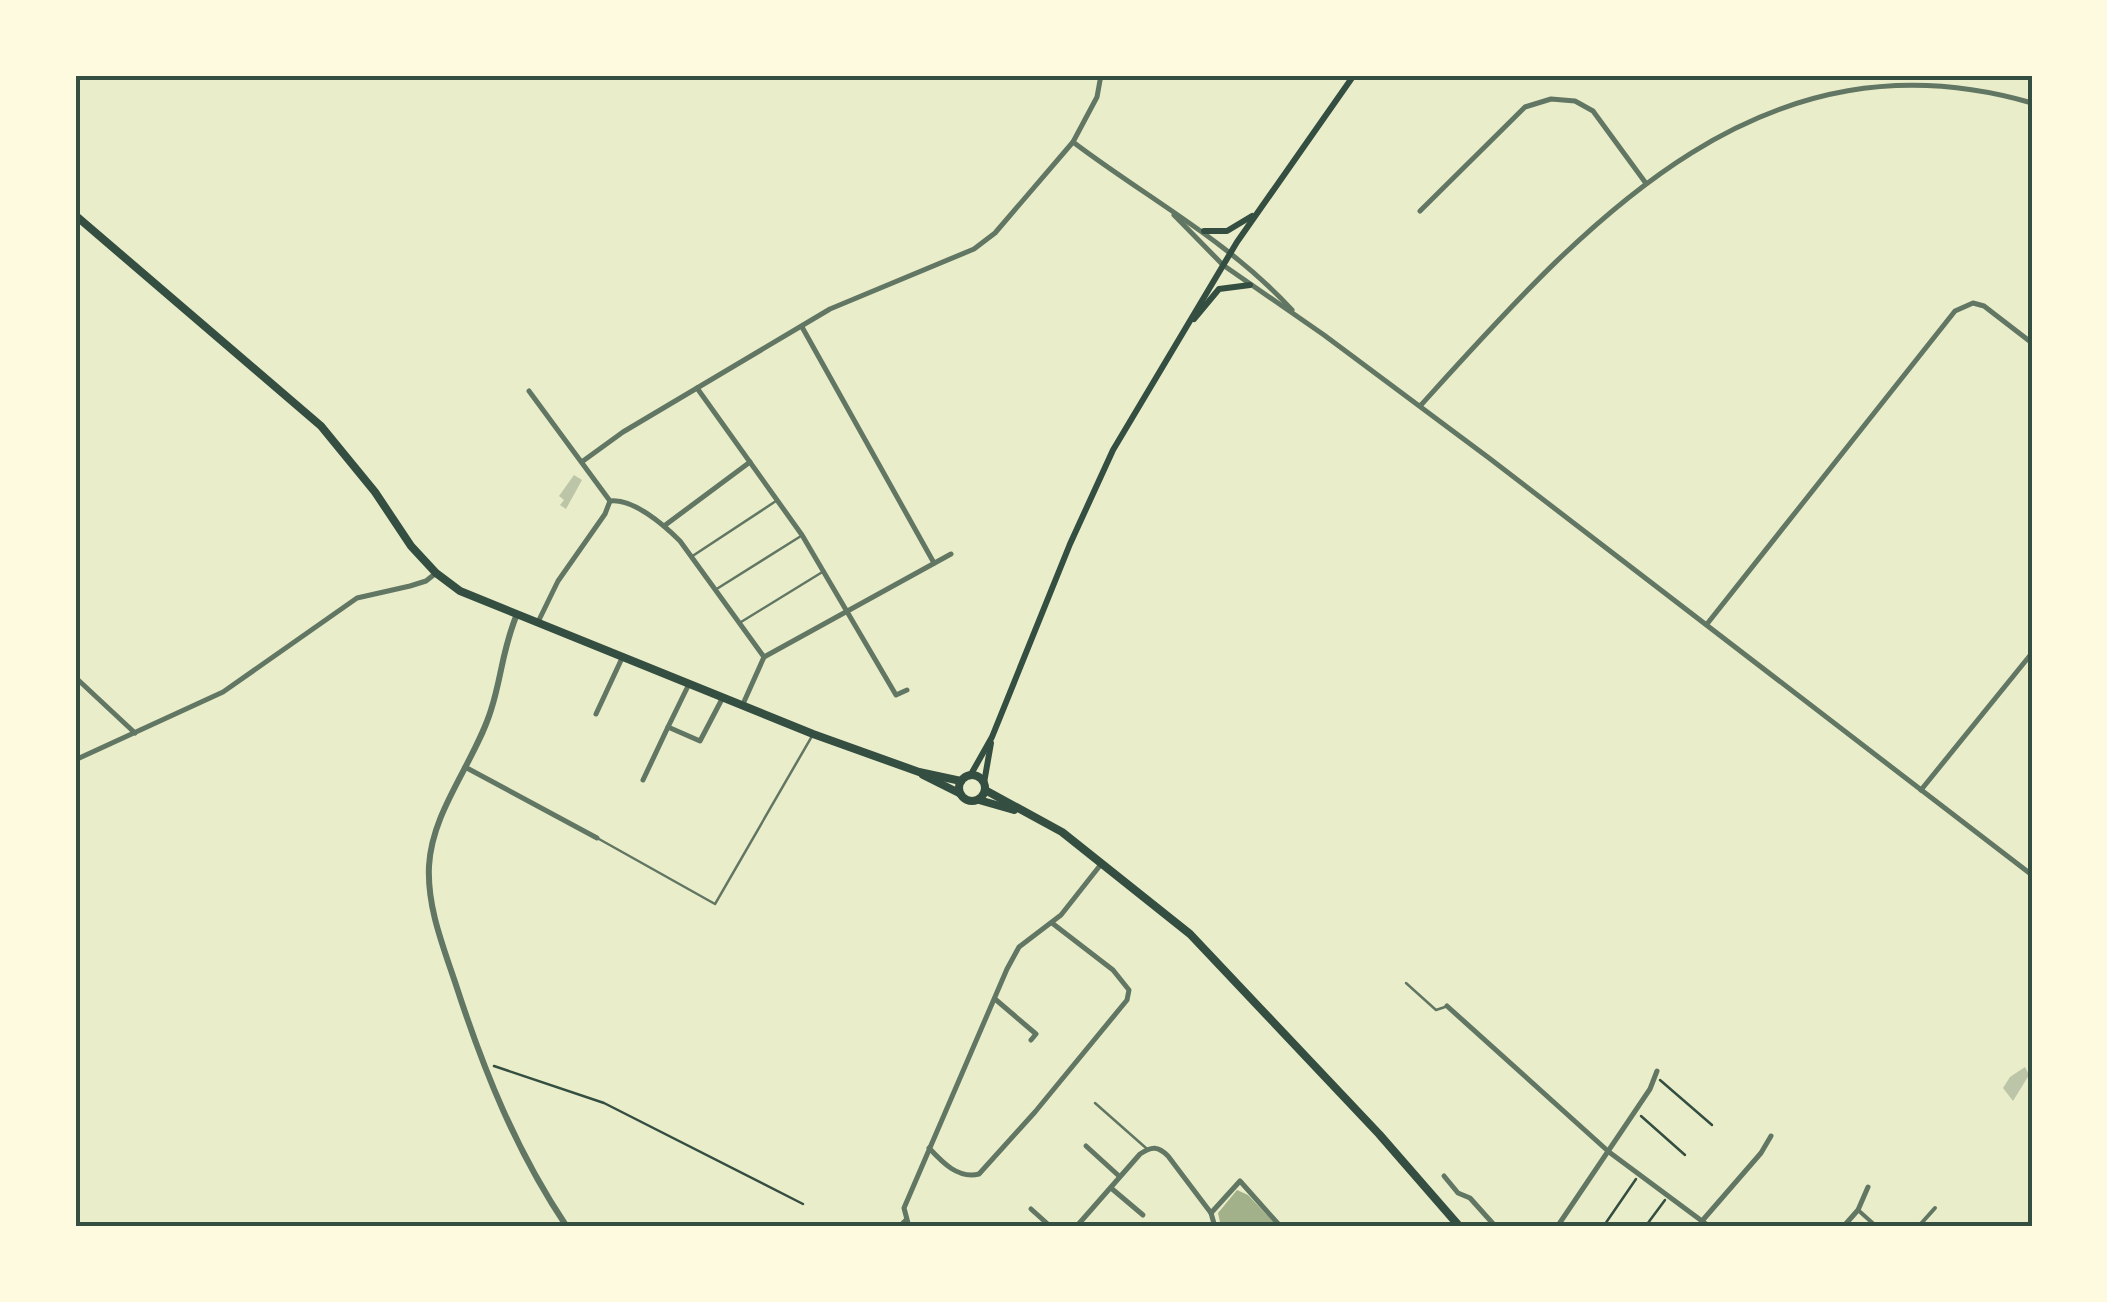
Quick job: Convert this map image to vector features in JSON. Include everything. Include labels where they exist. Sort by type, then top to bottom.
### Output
[{"type":"main road","points":[[970,776],[992,737],[1070,544],[1113,450],[1223,265],[1354,75]]},
{"type":"main road","points":[[1204,231],[1226,231],[1257,213]]},
{"type":"main road","points":[[75,215],[320,426],[376,492],[410,546],[436,574],[460,591],[813,734],[919,772],[968,800],[1042,819]]},
{"type":"main road","points":[[1170,353],[1219,289],[1250,286]]},
{"type":"main road","points":[[979,800],[992,737]]},
{"type":"main road","points":[[919,772],[960,781],[978,777],[984,786],[1042,819],[1102,863],[1190,934],[1460,1227]]},
{"type":"main road","points":[[960,781],[960,792]]},
{"type":"street","points":[[582,461],[623,432],[855,296],[974,249],[995,233],[1073,142],[1098,97],[1101,75]]},
{"type":"street","points":[[1420,406],[1572,245],[1645,182],[1743,123],[1792,104],[1892,86],[1956,88],[2032,103]]},
{"type":"street","points":[[1420,211],[1524,108],[1551,99],[1575,101],[1593,111],[1645,182]]},
{"type":"street","points":[[1073,142],[1174,215],[1232,251],[1297,316]]},
{"type":"street","points":[[1174,215],[1223,265],[1250,286],[1420,406],[2032,875]]},
{"type":"street","points":[[1707,624],[1955,311],[1974,303],[1984,306],[2032,343]]},
{"type":"street","points":[[802,327],[934,564]]},
{"type":"street","points":[[697,388],[825,570],[896,695],[907,690]]},
{"type":"street","points":[[529,391],[610,501]]},
{"type":"street","points":[[664,526],[750,462]]},
{"type":"street","points":[[610,501],[620,500],[664,526],[764,658]]},
{"type":"street","points":[[538,622],[558,581],[610,501]]},
{"type":"street","points":[[743,704],[764,658],[951,554]]},
{"type":"street","points":[[75,760],[224,692],[344,605],[426,581],[436,574]]},
{"type":"street","points":[[517,614],[500,662],[492,709],[436,834],[429,862],[429,887],[437,925],[481,1063],[522,1155],[567,1227]]},
{"type":"street","points":[[1921,790],[2032,654]]},
{"type":"street","points":[[596,714],[624,656]]},
{"type":"street","points":[[75,677],[134,733]]},
{"type":"street","points":[[643,780],[690,683]]},
{"type":"street","points":[[668,726],[700,741],[723,696]]},
{"type":"street","points":[[465,766],[597,838]]},
{"type":"street","points":[[899,1227],[908,1224],[904,1208],[1019,948],[1051,922],[1102,863]]},
{"type":"street","points":[[929,1148],[957,1173],[979,1174],[1127,1000],[1129,990],[1119,976],[1051,922]]},
{"type":"street","points":[[994,998],[1036,1034],[1031,1040]]},
{"type":"street","points":[[1446,1006],[1609,1152],[1710,1227]]},
{"type":"street","points":[[1558,1227],[1636,1111],[1656,1074]]},
{"type":"street","points":[[1702,1221],[1772,1136]]},
{"type":"street","points":[[1086,1146],[1120,1176]]},
{"type":"street","points":[[1081,1225],[1110,1187],[1147,1149],[1160,1148],[1211,1213],[1215,1227]]},
{"type":"street","points":[[1444,1176],[1496,1227]]},
{"type":"street","points":[[1211,1213],[1240,1181],[1281,1227]]},
{"type":"street","points":[[1110,1187],[1143,1215]]},
{"type":"street","points":[[1843,1227],[1858,1210],[1868,1187]]},
{"type":"street","points":[[1918,1227],[1936,1208]]},
{"type":"street","points":[[1031,1210],[1051,1227]]},
{"type":"street","points":[[1858,1210],[1877,1227]]},
{"type":"lane","points":[[691,557],[777,500]]},
{"type":"lane","points":[[716,590],[802,535]]},
{"type":"lane","points":[[739,622],[825,570]]},
{"type":"lane","points":[[597,838],[715,904],[813,734]]},
{"type":"lane","points":[[1406,983],[1436,1010],[1446,1006]]},
{"type":"lane","points":[[1095,1103],[1147,1149]]},
{"type":"path","points":[[481,1063],[604,1103],[802,1204]]},
{"type":"path","points":[[1656,1074],[1712,1125]]},
{"type":"path","points":[[1636,1111],[1685,1155]]},
{"type":"path","points":[[1603,1227],[1639,1175]]},
{"type":"path","points":[[1645,1227],[1668,1195]]},
{"type":"shaded area","points":[[1237,1190],[1248,1195],[1278,1227],[1221,1227],[1218,1213]]},
{"type":"building","points":[[574,475],[582,480],[566,509],[560,505],[564,500],[559,496]]},
{"type":"building","points":[[2025,1067],[2029,1075],[2013,1101],[2003,1088],[2010,1077]]}]
